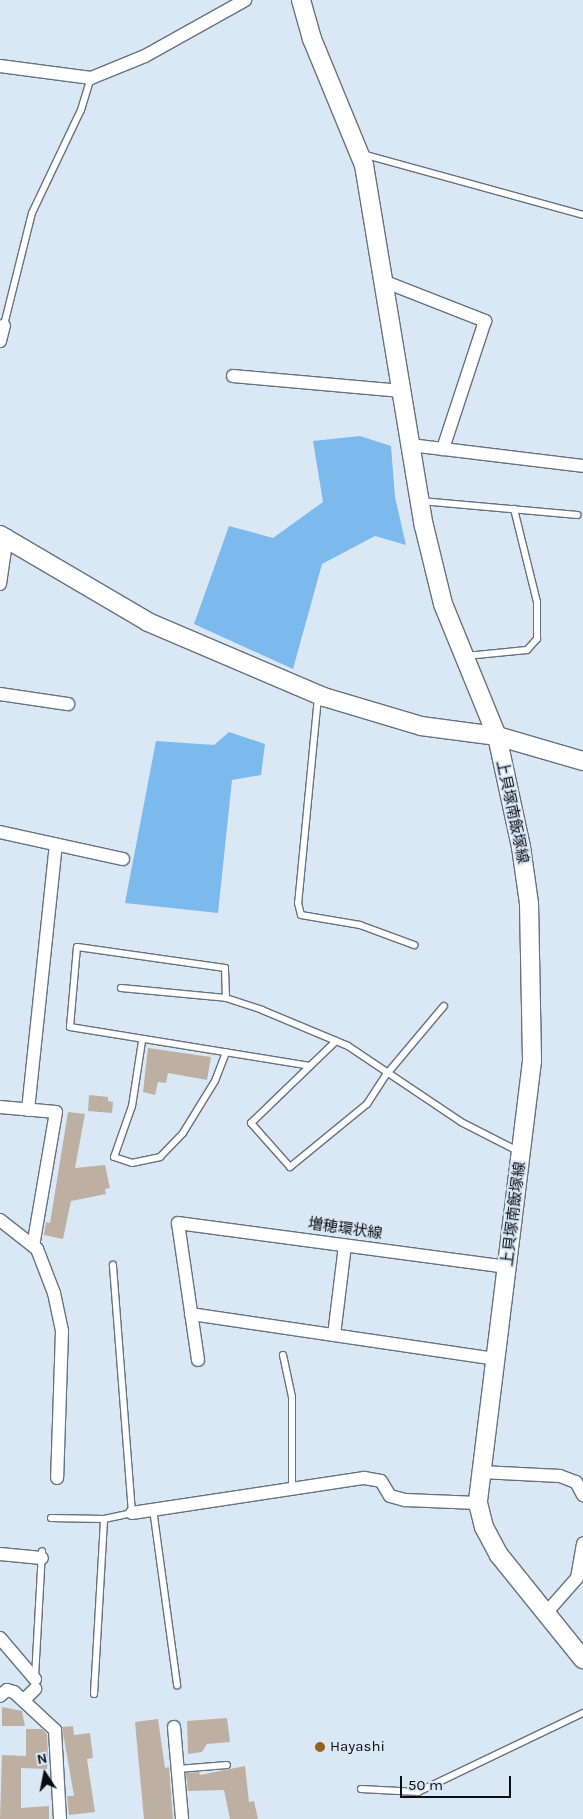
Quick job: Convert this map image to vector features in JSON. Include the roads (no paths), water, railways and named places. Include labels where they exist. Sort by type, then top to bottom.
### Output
[{"type":"street","points":[[0,66],[91,78],[145,56],[245,0]]},
{"type":"street","name":"上貝塚南飯塚線","points":[[301,0],[312,39],[359,153],[383,281],[420,501],[443,604],[497,736],[522,847],[529,903],[532,1061],[478,1503],[484,1528],[499,1555],[547,1612],[583,1659]]},
{"type":"street","points":[[383,281],[485,321],[443,448]]},
{"type":"street","points":[[0,341],[4,325]]},
{"type":"street","points":[[233,376],[401,391]]},
{"type":"street","points":[[410,445],[583,466]]},
{"type":"street","points":[[0,584],[3,535],[148,622],[318,694],[421,726],[497,736],[583,761]]},
{"type":"street","points":[[0,694],[68,704]]},
{"type":"street","points":[[0,832],[123,859]]},
{"type":"street","points":[[28,1110],[56,844]]},
{"type":"street","points":[[0,1107],[56,1112],[33,1246]]},
{"type":"street","points":[[0,1220],[33,1246],[54,1293],[62,1331],[57,1478]]},
{"type":"street","name":"増穂環状線","points":[[191,1314],[178,1223],[507,1268]]},
{"type":"street","points":[[334,1335],[345,1246]]},
{"type":"street","points":[[198,1360],[191,1314],[496,1359]]},
{"type":"street","points":[[482,1472],[560,1476],[576,1482],[583,1495]]},
{"type":"street","points":[[132,1513],[364,1478],[381,1481],[390,1496],[405,1500],[478,1503]]},
{"type":"street","points":[[547,1612],[577,1578],[583,1544]]},
{"type":"street","points":[[0,1554],[42,1555]]},
{"type":"street","points":[[0,1638],[35,1684],[24,1700]]},
{"type":"street","points":[[0,1696],[7,1690],[24,1700],[55,1730],[60,1819]]},
{"type":"street","points":[[174,1727],[182,1819]]},
{"type":"lane","points":[[4,325],[32,213],[81,110],[91,78]]},
{"type":"lane","points":[[359,153],[583,215]]},
{"type":"lane","points":[[420,501],[577,515]]},
{"type":"lane","points":[[464,656],[527,650],[537,639],[537,602],[514,509]]},
{"type":"lane","points":[[318,694],[298,903],[301,915],[360,925],[414,945]]},
{"type":"lane","points":[[226,998],[225,968],[77,947],[70,1027],[142,1041],[310,1066]]},
{"type":"lane","points":[[122,988],[226,998],[336,1041],[461,1122],[521,1152]]},
{"type":"lane","points":[[336,1041],[251,1123],[290,1167],[367,1104],[386,1075],[444,1006]]},
{"type":"lane","points":[[142,1041],[132,1106],[114,1157],[132,1163],[160,1157],[183,1133],[215,1081],[226,1052]]},
{"type":"lane","points":[[51,1518],[104,1519],[132,1513],[113,1264]]},
{"type":"lane","points":[[283,1355],[292,1397],[292,1489]]},
{"type":"lane","points":[[153,1509],[177,1685]]},
{"type":"lane","points":[[94,1694],[104,1519]]},
{"type":"lane","points":[[35,1684],[42,1555]]},
{"type":"lane","points":[[361,1789],[418,1792],[583,1713]]},
{"type":"lane","points":[[178,1769],[227,1765]]},
{"type":"place","name":"Hayashi","points":[[320,1747]]}]
